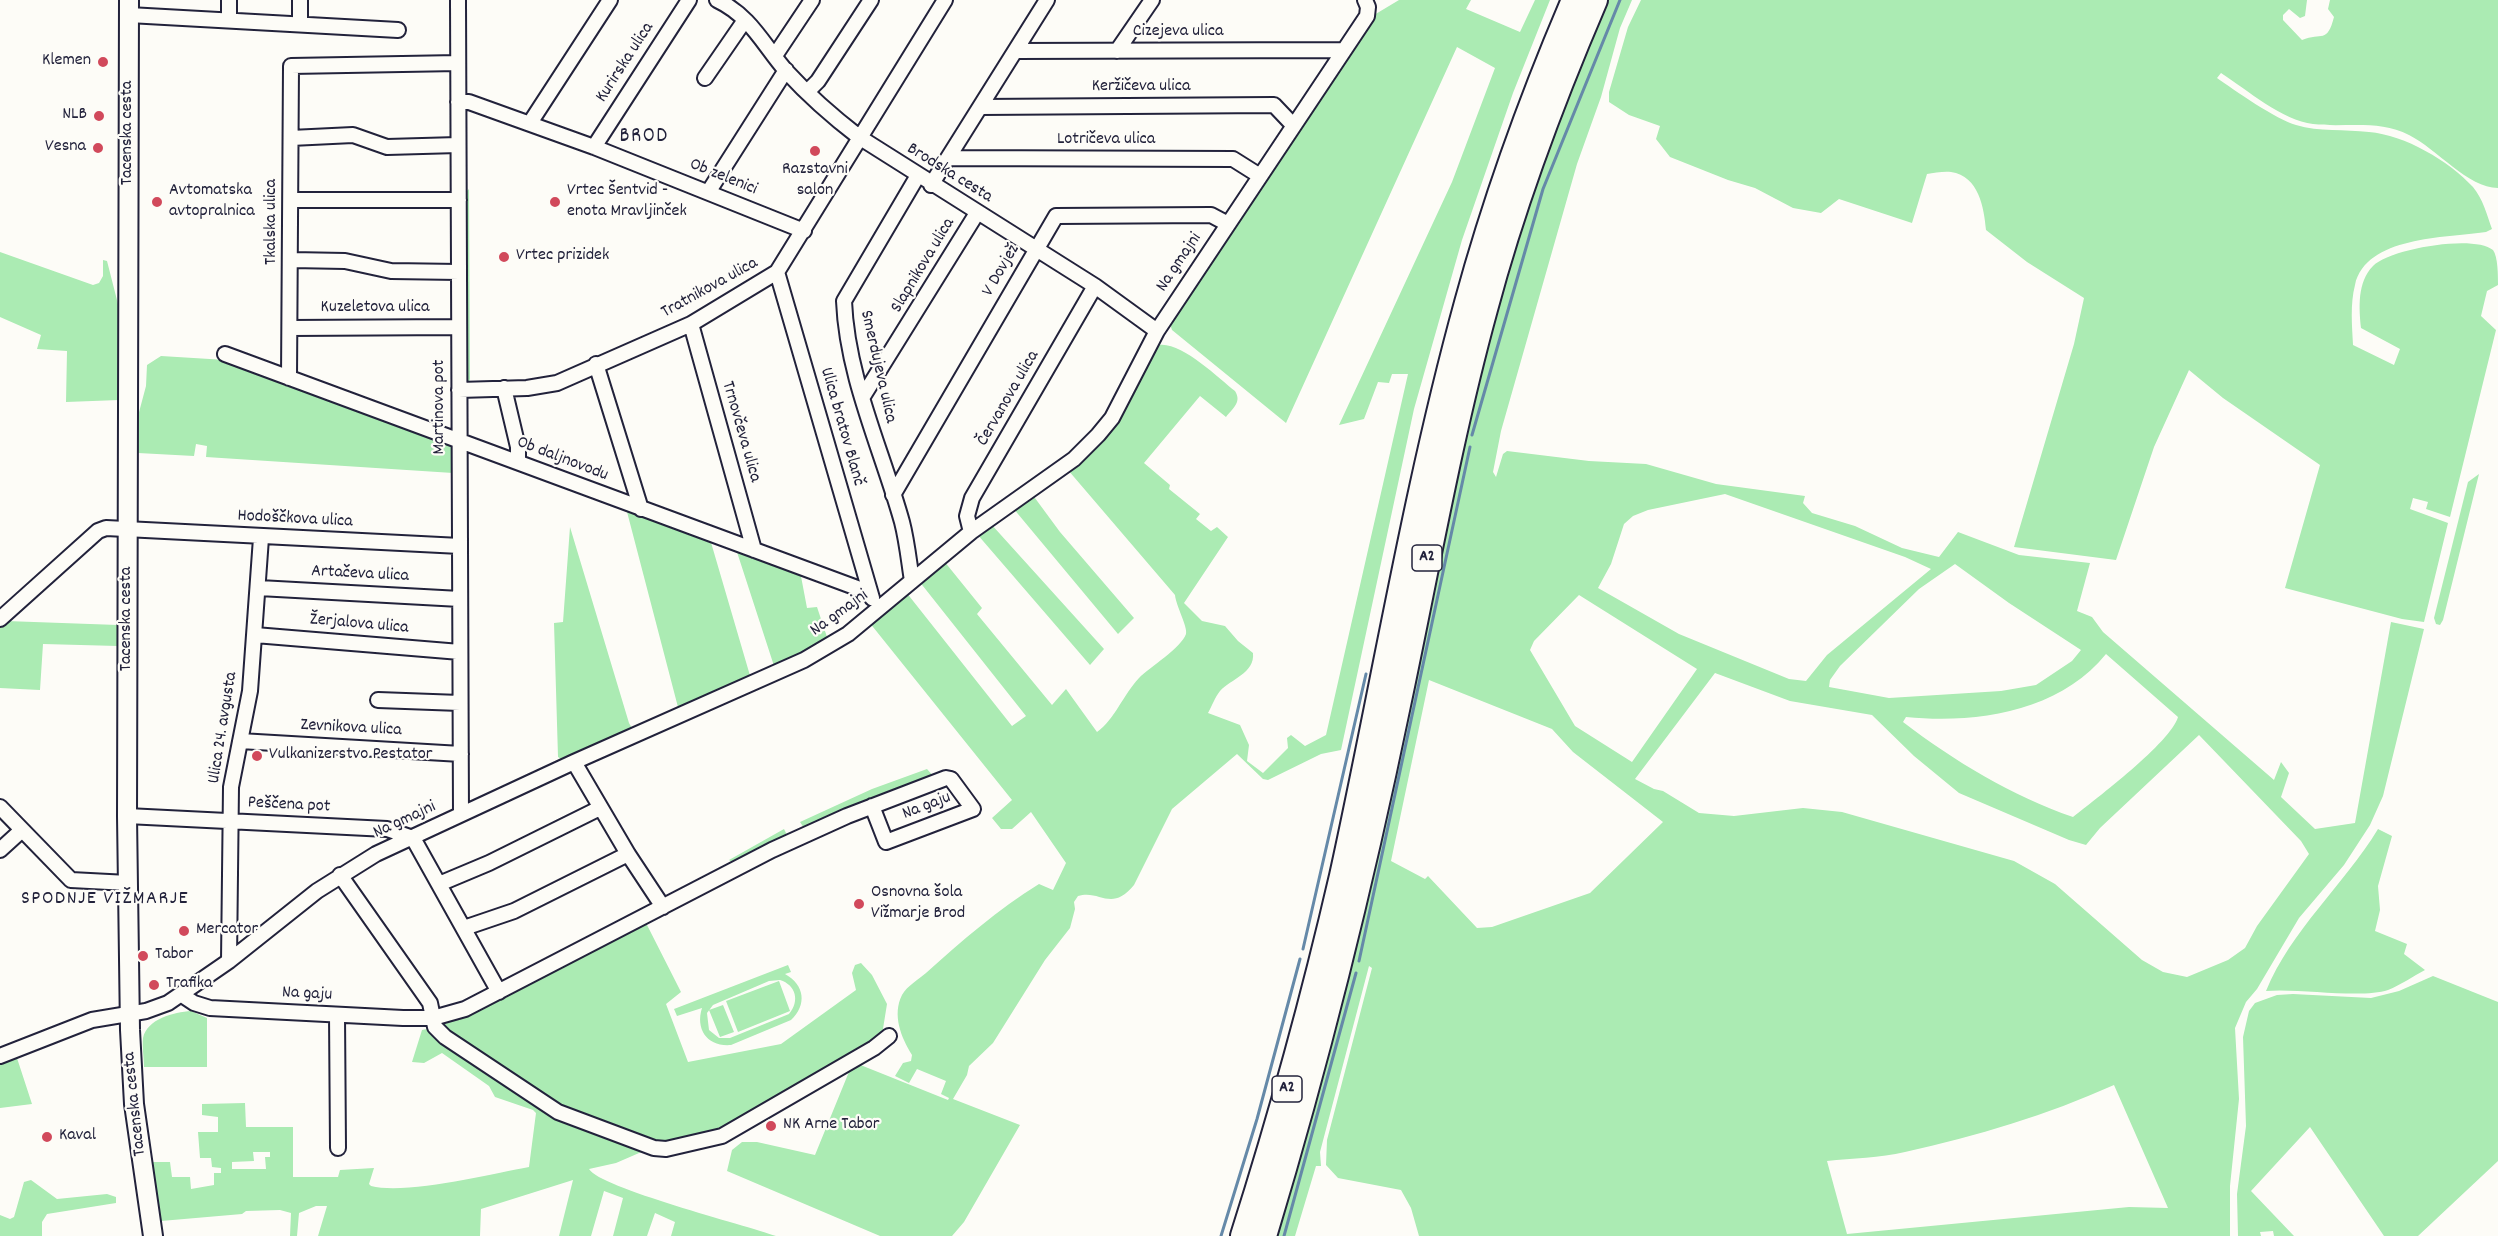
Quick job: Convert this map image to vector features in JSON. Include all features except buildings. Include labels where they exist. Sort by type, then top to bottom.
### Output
[{"type":"highway","name":"A2","points":[[1243,1236],[1281,1110],[1326,940],[1427,466],[1467,301],[1510,165],[1574,0]]},
{"type":"highway","name":"A2","points":[[1263,1236],[1296,1127],[1350,922],[1398,706],[1442,486],[1485,307],[1534,156],[1596,0]]},
{"type":"main road","name":"Tacenska cesta","points":[[129,8],[127,816],[130,1014],[134,1104],[153,1236]]},
{"type":"street","points":[[229,0],[229,19]]},
{"type":"street","points":[[300,0],[300,24]]},
{"type":"street","name":"Martinova pot","points":[[458,0],[461,814]]},
{"type":"street","points":[[530,123],[610,0]]},
{"type":"street","name":"Kurirska ulica","points":[[594,147],[689,0]]},
{"type":"street","points":[[776,54],[812,0]]},
{"type":"street","points":[[807,92],[818,81],[871,0]]},
{"type":"street","name":"Tratnikova ulica","points":[[459,390],[527,388],[558,382],[691,324],[777,272],[945,0]]},
{"type":"street","points":[[931,185],[1047,0]]},
{"type":"street","points":[[1117,51],[1152,0]]},
{"type":"street","name":"Brodska cesta","points":[[724,1],[746,20],[776,54],[786,70],[807,92],[829,114],[859,137],[917,177],[1095,286],[1157,331]]},
{"type":"street","name":"Na gmajni","points":[[0,1056],[92,1020],[154,1009],[182,995],[340,875],[461,814],[804,660],[848,634],[971,532],[1074,459],[1112,418],[1157,331],[1342,50],[1367,16],[1366,4]]},
{"type":"street","points":[[129,8],[229,19],[398,30]]},
{"type":"street","points":[[705,78],[746,20]]},
{"type":"street","name":"Cizejeva ulica","points":[[1015,51],[1342,50]]},
{"type":"street","name":"Tkalska ulica","points":[[289,378],[292,260],[291,66],[458,63]]},
{"type":"street","points":[[709,191],[786,70]]},
{"type":"street","name":"Ob zelenici","points":[[458,102],[469,102],[530,123],[709,191],[804,231]]},
{"type":"street","name":"Keržičeva ulica","points":[[980,106],[1274,105],[1293,125]]},
{"type":"street","points":[[291,138],[353,135],[387,147],[458,145]]},
{"type":"street","name":"Lotričeva ulica","points":[[948,158],[1233,159],[1260,176]]},
{"type":"street","name":"Smerdujeva ulica","points":[[912,581],[903,524],[862,398],[845,319],[844,301],[917,177]]},
{"type":"street","points":[[291,200],[459,200]]},
{"type":"street","name":"Slapnikova ulica","points":[[862,398],[977,213]]},
{"type":"street","name":"V Dovjež","points":[[893,495],[1035,248],[1056,216],[1212,215],[1228,224]]},
{"type":"street","points":[[292,260],[345,261],[391,272],[459,272]]},
{"type":"street","name":"Ulica bratov Blanč","points":[[777,272],[868,592]]},
{"type":"street","name":"Červanova ulica","points":[[971,532],[967,516],[972,498],[1095,286]]},
{"type":"street","name":"Trnovčeva ulica","points":[[691,324],[754,550]]},
{"type":"street","name":"Kuzeletova ulica","points":[[290,327],[459,327]]},
{"type":"street","name":"Ob daljnovodu","points":[[225,354],[868,592]]},
{"type":"street","points":[[596,364],[641,509]]},
{"type":"street","points":[[504,388],[518,447],[518,462]]},
{"type":"street","name":"Hodoščkova ulica","points":[[0,619],[98,531],[111,527],[261,538],[460,546]]},
{"type":"street","name":"Ulica 24. avgusta","points":[[229,961],[231,787],[250,692],[261,538]]},
{"type":"street","name":"Artačeva ulica","points":[[259,588],[460,599]]},
{"type":"street","points":[[868,592],[878,609]]},
{"type":"street","name":"Žerjalova ulica","points":[[255,635],[460,652]]},
{"type":"street","points":[[378,700],[460,703]]},
{"type":"street","name":"Zevnikova ulica","points":[[240,741],[461,754]]},
{"type":"street","points":[[574,762],[628,854],[663,907]]},
{"type":"street","name":"Na gaju","points":[[182,995],[194,1003],[210,1008],[433,1018],[465,1009],[772,850],[872,806],[946,778],[951,779],[973,808],[886,842],[872,806]]},
{"type":"street","points":[[0,807],[71,880],[128,883]]},
{"type":"street","points":[[439,884],[489,863],[600,808]]},
{"type":"street","name":"Peščena pot","points":[[127,816],[387,829],[413,838]]},
{"type":"street","points":[[0,850],[22,830]]},
{"type":"street","points":[[413,838],[499,992]]},
{"type":"street","points":[[464,928],[513,911],[628,854]]},
{"type":"street","points":[[340,875],[430,1003],[435,1027],[445,1037],[558,1112],[654,1148],[666,1149],[722,1136],[874,1048],[889,1036]]},
{"type":"street","points":[[337,1015],[338,1148]]},
{"type":"green space","points":[[1399,0],[1471,0],[1466,9],[1520,32],[1535,0],[1550,0],[1513,93],[1462,240],[1414,409],[1341,750],[1321,754],[1268,780],[1263,779],[1237,754],[1172,809],[1134,885],[1126,893],[1119,898],[1112,899],[1093,895],[1078,896],[1074,902],[1075,909],[1070,928],[1045,960],[993,1043],[969,1066],[967,1075],[953,1099],[1020,1125],[964,1222],[952,1236],[880,1236],[727,1171],[732,1150],[742,1142],[757,1142],[815,1155],[853,1062],[948,1100],[949,1098],[941,1094],[946,1081],[917,1069],[909,1083],[895,1076],[903,1063],[911,1061],[912,1055],[899,1026],[898,1010],[902,995],[967,937],[1024,894],[1039,884],[1053,890],[1066,863],[1031,812],[1012,829],[1001,829],[992,818],[1012,800],[869,622],[906,592],[1012,726],[1026,716],[919,581],[944,561],[982,608],[977,614],[1052,705],[1066,689],[1097,732],[1103,727],[1139,678],[1178,645],[1186,634],[1175,595],[1068,470],[1112,429],[1155,346],[1174,347],[1185,353],[1208,368],[1235,391],[1238,398],[1236,405],[1226,417],[1200,396],[1144,463],[1170,485],[1169,489],[1200,514],[1196,519],[1211,531],[1217,527],[1228,537],[1184,603],[1202,621],[1225,626],[1253,653],[1253,660],[1246,671],[1220,691],[1208,713],[1240,725],[1249,745],[1247,761],[1263,773],[1288,748],[1287,738],[1291,735],[1305,746],[1326,735],[1408,374],[1392,374],[1389,383],[1378,382],[1364,419],[1339,425],[1452,182],[1495,68],[1457,47],[1286,423],[1172,330],[1169,321],[1374,15]]},
{"type":"green space","points":[[1607,0],[1632,0],[1620,28],[1601,97],[1577,164],[1501,431],[1493,472],[1496,477],[1503,454],[1507,451],[1589,461],[1646,464],[1716,484],[1805,496],[1803,503],[1812,513],[1855,526],[1902,548],[1939,557],[1958,532],[2019,555],[2090,563],[2077,611],[2092,617],[2103,632],[2274,780],[2281,762],[2289,773],[2281,797],[2315,829],[2355,823],[2391,622],[2424,629],[2383,796],[2370,825],[2344,865],[2299,918],[2257,989],[2246,1002],[2235,1028],[2239,1099],[2230,1186],[2230,1236],[1419,1236],[1411,1208],[1401,1190],[1338,1178],[1326,1165],[1327,1140],[1372,968],[1369,966],[1320,1152],[1321,1166],[1316,1166],[1295,1236],[1275,1236],[1321,1075],[1341,993],[1477,380],[1521,226]],"holes":[[[1725,494],[1905,557],[1931,569],[1827,655],[1806,681],[1789,679],[1679,634],[1598,588],[1611,564],[1624,524],[1633,516],[1648,510]],[[1955,564],[2081,650],[2072,661],[2036,685],[2001,691],[1889,698],[1829,687],[1830,680],[1840,666],[1919,589]],[[1579,595],[1697,669],[1632,762],[1575,726],[1530,650],[1534,641]],[[2106,654],[2178,717],[2162,741],[2148,755],[2073,817],[2028,799],[1984,776],[1903,722],[1906,717],[1960,718],[2015,710],[2065,689],[2087,674]],[[1715,673],[1790,701],[1872,715],[1914,756],[1959,793],[2069,840],[2086,845],[2100,828],[2199,735],[2301,841],[2309,854],[2257,926],[2245,948],[2228,960],[2187,977],[2163,972],[2142,960],[2055,884],[2014,861],[1842,812],[1803,808],[1734,816],[1699,813],[1663,791],[1635,779]],[[1429,680],[1552,729],[1573,752],[1663,822],[1590,893],[1492,927],[1477,928],[1428,876],[1425,879],[1391,861]],[[2114,1085],[2168,1208],[2129,1207],[1847,1234],[1827,1161],[1886,1156],[1932,1146],[1985,1132],[2063,1106]]]},
{"type":"green space","points":[[1641,0],[2307,0],[2305,16],[2300,18],[2289,9],[2283,15],[2283,20],[2302,40],[2323,36],[2329,31],[2334,17],[2328,9],[2330,0],[2498,0],[2498,188],[2475,182],[2420,141],[2397,130],[2373,126],[2301,122],[2277,111],[2221,73],[2217,78],[2267,111],[2296,125],[2314,129],[2383,134],[2411,144],[2439,159],[2463,177],[2473,187],[2484,207],[2492,229],[2486,232],[2429,238],[2390,248],[2374,257],[2362,269],[2353,292],[2353,345],[2394,365],[2400,349],[2361,328],[2362,287],[2373,266],[2396,254],[2413,249],[2451,244],[2483,245],[2493,250],[2496,257],[2498,285],[2487,291],[2481,316],[2496,330],[2450,517],[2426,509],[2428,502],[2413,498],[2410,509],[2448,523],[2424,622],[2402,619],[2285,588],[2320,465],[2223,398],[2189,370],[2154,447],[2116,560],[2014,547],[2074,344],[2084,298],[2027,262],[1986,230],[1984,212],[1978,194],[1974,186],[1960,175],[1948,172],[1927,174],[1912,223],[1839,199],[1821,213],[1793,208],[1755,188],[1670,157],[1656,139],[1660,126],[1629,115],[1609,102],[1609,92],[1628,27]]},
{"type":"green space","points":[[469,189],[469,382],[465,380],[464,194]]},
{"type":"green space","points":[[0,252],[93,285],[99,283],[103,276],[103,260],[107,261],[118,304],[119,400],[66,402],[67,351],[37,349],[41,335],[0,317]]},
{"type":"green space","points":[[161,356],[226,360],[450,444],[453,448],[453,473],[206,457],[207,446],[196,444],[194,456],[138,453],[138,416],[146,386],[147,365]]},
{"type":"green space","points":[[2479,474],[2443,620],[2440,625],[2436,624],[2434,618],[2468,482]]},
{"type":"green space","points":[[1032,494],[1060,532],[1134,618],[1118,634],[1013,508]]},
{"type":"green space","points":[[626,508],[696,537],[710,539],[751,679],[679,711]]},
{"type":"green space","points":[[991,524],[1104,649],[1090,665],[977,534]]},
{"type":"green space","points":[[570,527],[633,730],[561,759],[558,757],[554,623],[563,622]]},
{"type":"green space","points":[[736,549],[800,571],[807,608],[817,607],[828,640],[775,669]]},
{"type":"green space","points":[[6,621],[118,625],[118,646],[43,644],[40,690],[0,688],[0,626]]},
{"type":"green space","points":[[927,769],[935,778],[804,828],[800,822],[872,789]]},
{"type":"green space","points":[[784,829],[788,837],[733,863],[729,860]]},
{"type":"green space","points":[[2378,829],[2392,836],[2378,886],[2380,910],[2375,931],[2407,944],[2404,954],[2425,970],[2393,988],[2376,993],[2266,991],[2289,948]]},
{"type":"green space","points":[[646,923],[681,992],[666,1004],[688,1062],[781,1044],[856,990],[852,973],[855,965],[861,963],[872,975],[887,1004],[882,1035],[850,1057],[718,1130],[666,1145],[562,1110],[441,1026]]},
{"type":"green space","points":[[788,965],[791,972],[785,974],[797,984],[802,996],[800,1008],[791,1020],[731,1045],[716,1043],[705,1036],[700,1023],[702,1008],[677,1016],[674,1009]],"holes":[[[769,981],[785,982],[795,994],[794,1004],[789,1014],[730,1038],[719,1038],[709,1030],[707,1013],[713,1005]]]},
{"type":"green space","points":[[2433,976],[2498,1002],[2498,1161],[2418,1236],[2384,1236],[2310,1127],[2251,1191],[2294,1236],[2274,1236],[2273,1231],[2260,1232],[2261,1236],[2238,1236],[2237,1194],[2246,1126],[2243,1037],[2249,1011],[2255,1003],[2277,995],[2293,994],[2371,998],[2399,991]]},
{"type":"green space","points":[[779,981],[790,1011],[738,1032],[726,1001]]},
{"type":"green space","points":[[723,1005],[734,1032],[720,1037],[709,1010]]},
{"type":"green space","points":[[191,1011],[207,1018],[207,1067],[144,1067],[143,1038],[150,1026],[155,1021],[169,1015]]},
{"type":"green space","points":[[427,1029],[536,1099],[646,1150],[616,1163],[589,1169],[599,1177],[675,1206],[776,1236],[671,1236],[675,1222],[655,1213],[647,1236],[613,1236],[623,1198],[604,1191],[591,1236],[559,1236],[573,1180],[481,1209],[480,1236],[318,1236],[327,1206],[316,1206],[299,1213],[297,1236],[290,1236],[291,1213],[280,1210],[246,1211],[242,1214],[161,1221],[152,1162],[170,1162],[172,1177],[190,1177],[191,1189],[214,1185],[214,1173],[221,1173],[221,1168],[212,1167],[211,1158],[200,1158],[198,1132],[218,1132],[218,1117],[202,1115],[202,1104],[245,1103],[246,1127],[293,1127],[293,1177],[338,1177],[340,1170],[374,1168],[369,1184],[371,1186],[405,1188],[529,1167],[536,1113],[495,1097],[489,1086],[442,1053],[424,1063],[412,1062],[422,1030]],"holes":[[[253,1152],[270,1152],[270,1157],[265,1157],[266,1169],[232,1169],[232,1162],[254,1161]]]},
{"type":"green space","points":[[16,1055],[32,1104],[0,1108],[0,1062]]},
{"type":"green space","points":[[31,1180],[57,1199],[107,1194],[116,1197],[116,1203],[47,1214],[42,1222],[42,1236],[0,1236],[0,1215],[10,1219],[14,1217],[24,1182]]},
{"type":"waterway","points":[[1472,435],[1543,189],[1620,0]]},
{"type":"waterway","points":[[1359,961],[1470,447]]},
{"type":"waterway","points":[[1303,949],[1366,674]]},
{"type":"waterway","points":[[1221,1236],[1257,1119],[1300,959]]},
{"type":"waterway","points":[[1284,1236],[1356,973]]},
{"type":"place","name":"Klemen","points":[[103,62]]},
{"type":"place","name":"NLB","points":[[99,116]]},
{"type":"place","name":"Vesna","points":[[98,148]]},
{"type":"place","name":"Razstavni salon","points":[[815,151]]},
{"type":"place","name":"Avtomatska avtopralnica","points":[[157,202]]},
{"type":"place","name":"Vrtec Šentvid - enota Mravljinček","points":[[555,202]]},
{"type":"place","name":"Vrtec prizidek","points":[[504,257]]},
{"type":"place","name":"Vulkanizerstvo Pestator","points":[[257,756]]},
{"type":"place","name":"Osnovna šola Vižmarje Brod","points":[[859,904]]},
{"type":"place","name":"Mercator","points":[[184,931]]},
{"type":"place","name":"Tabor","points":[[143,956]]},
{"type":"place","name":"Trafika","points":[[154,985]]},
{"type":"place","name":"NK Arne Tabor","points":[[771,1126]]},
{"type":"place","name":"Kaval","points":[[47,1137]]},
{"type":"district","name":"BROD","points":[[644,138]]},
{"type":"district","name":"SPODNJE VIŽMARJE","points":[[105,900]]}]
